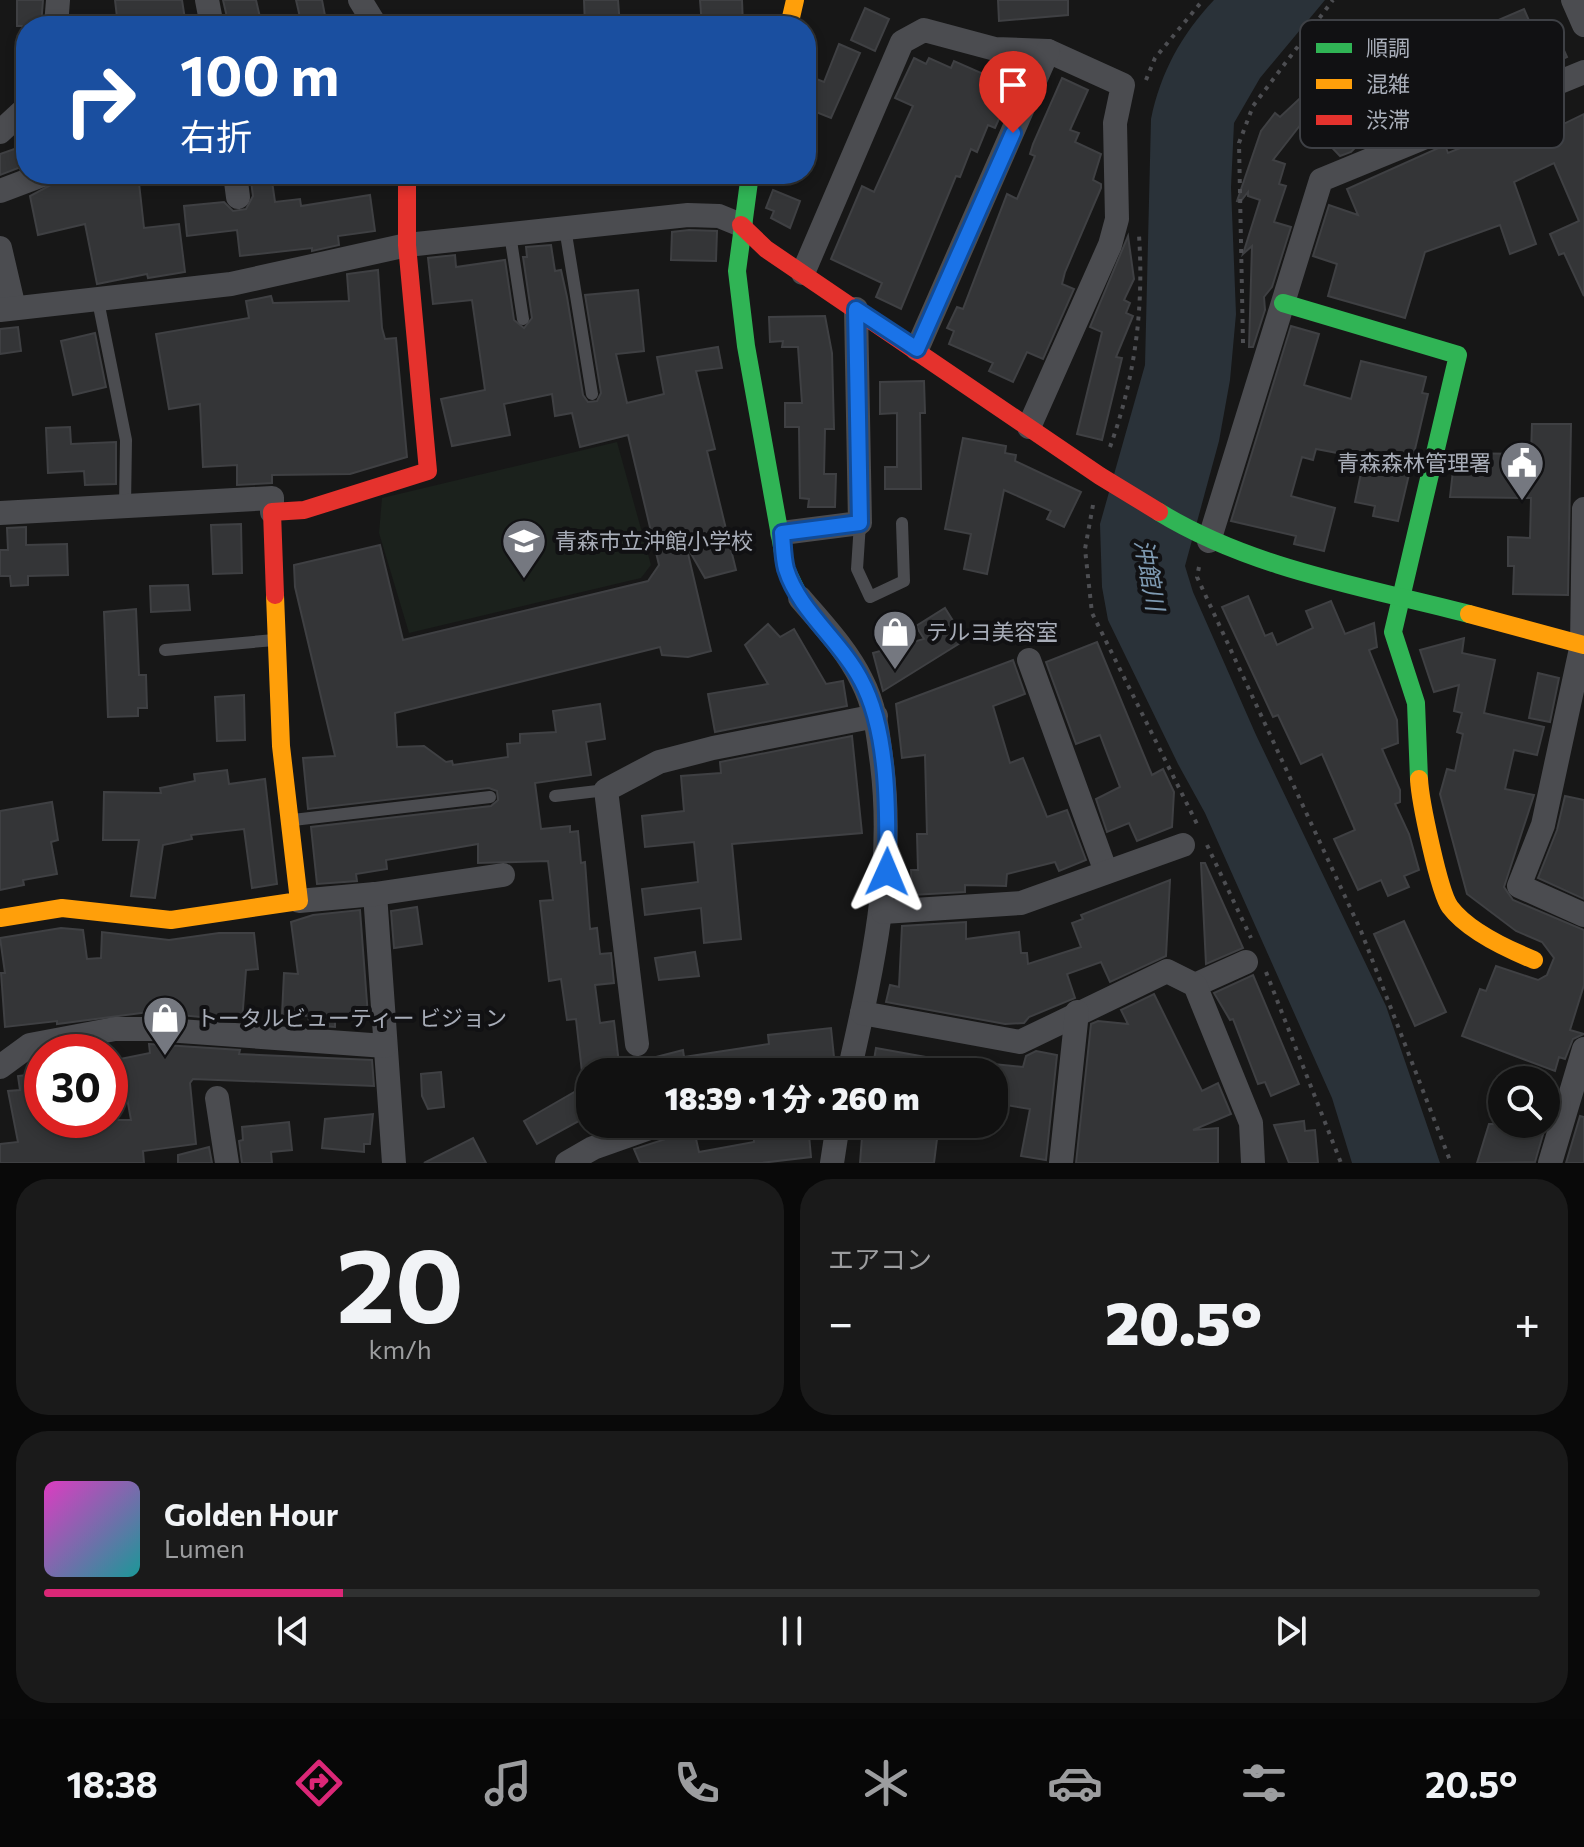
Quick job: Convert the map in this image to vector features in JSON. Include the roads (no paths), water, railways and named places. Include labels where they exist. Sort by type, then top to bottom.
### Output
[{"type":"street","points":[[1573,0],[1584,25]]},
{"type":"street","points":[[803,273],[902,42],[924,30],[995,49],[1048,51],[1123,85],[1115,123],[1117,219],[1110,245],[1029,427]]},
{"type":"street","points":[[917,349],[1048,51]]},
{"type":"street","points":[[1564,80],[1584,72]]},
{"type":"street","points":[[0,132],[16,117]]},
{"type":"street","points":[[1203,544],[1321,180],[1399,148]]},
{"type":"street","points":[[272,512],[304,510],[428,471],[407,245],[407,184]]},
{"type":"street","points":[[748,184],[737,271],[746,346],[782,533],[786,569],[800,598],[845,651],[876,716],[888,830],[883,912],[852,1058]]},
{"type":"street","points":[[0,248],[7,309],[231,284],[407,245],[688,215],[719,216],[741,225],[766,249],[1203,544],[1583,644]]},
{"type":"street","points":[[1283,303],[1458,355],[1393,632],[1416,703],[1420,799],[1449,906],[1499,946],[1534,960]]},
{"type":"street","points":[[782,533],[860,523],[856,309]]},
{"type":"street","points":[[0,513],[272,498],[274,640],[299,901]]},
{"type":"street","points":[[1584,509],[1583,644],[1543,825],[1519,886],[1584,915]]},
{"type":"street","points":[[1029,660],[1106,872]]},
{"type":"street","points":[[637,1044],[606,790],[659,762],[713,748],[876,716]]},
{"type":"street","points":[[883,912],[1021,903],[1183,845]]},
{"type":"street","points":[[0,918],[62,908],[171,920],[503,875]]},
{"type":"street","points":[[375,894],[394,1163]]},
{"type":"street","points":[[1195,985],[1255,959]]},
{"type":"street","points":[[862,1013],[1020,1042],[1167,971],[1195,985],[1251,1123],[1253,1163]]},
{"type":"street","points":[[1061,1163],[1077,1012]]},
{"type":"street","points":[[0,1067],[30,1045],[115,1029],[385,1046]]},
{"type":"street","points":[[1550,1163],[1584,1049]]},
{"type":"street","points":[[217,1098],[227,1163]]},
{"type":"street","points":[[567,1163],[593,1148],[621,1138]]},
{"type":"street","points":[[832,1163],[836,1138]]},
{"type":"lane","points":[[565,228],[592,394]]},
{"type":"lane","points":[[510,234],[523,319]]},
{"type":"lane","points":[[98,301],[126,440],[125,506]]},
{"type":"lane","points":[[860,523],[857,569],[870,597],[904,581],[902,523]]},
{"type":"lane","points":[[165,650],[274,640]]},
{"type":"lane","points":[[555,796],[606,790]]},
{"type":"lane","points":[[289,820],[490,797]]},
{"type":"water","name":"沖館川","points":[[1214,0],[1325,0],[1308,20],[1300,20],[1300,30],[1260,78],[1234,123],[1231,187],[1236,314],[1230,380],[1219,441],[1185,566],[1193,592],[1256,735],[1386,1006],[1440,1163],[1352,1163],[1332,1098],[1205,813],[1108,620],[1102,587],[1100,524],[1145,365],[1151,119],[1167,70],[1192,27]]},
{"type":"place","name":"青森森林管理署","points":[[1522,502]]},
{"type":"place","name":"青森市立沖館小学校","points":[[524,580]]},
{"type":"place","name":"テルヨ美容室","points":[[895,671]]},
{"type":"place","name":"トータルビューティー ビジョン","points":[[165,1057]]}]
